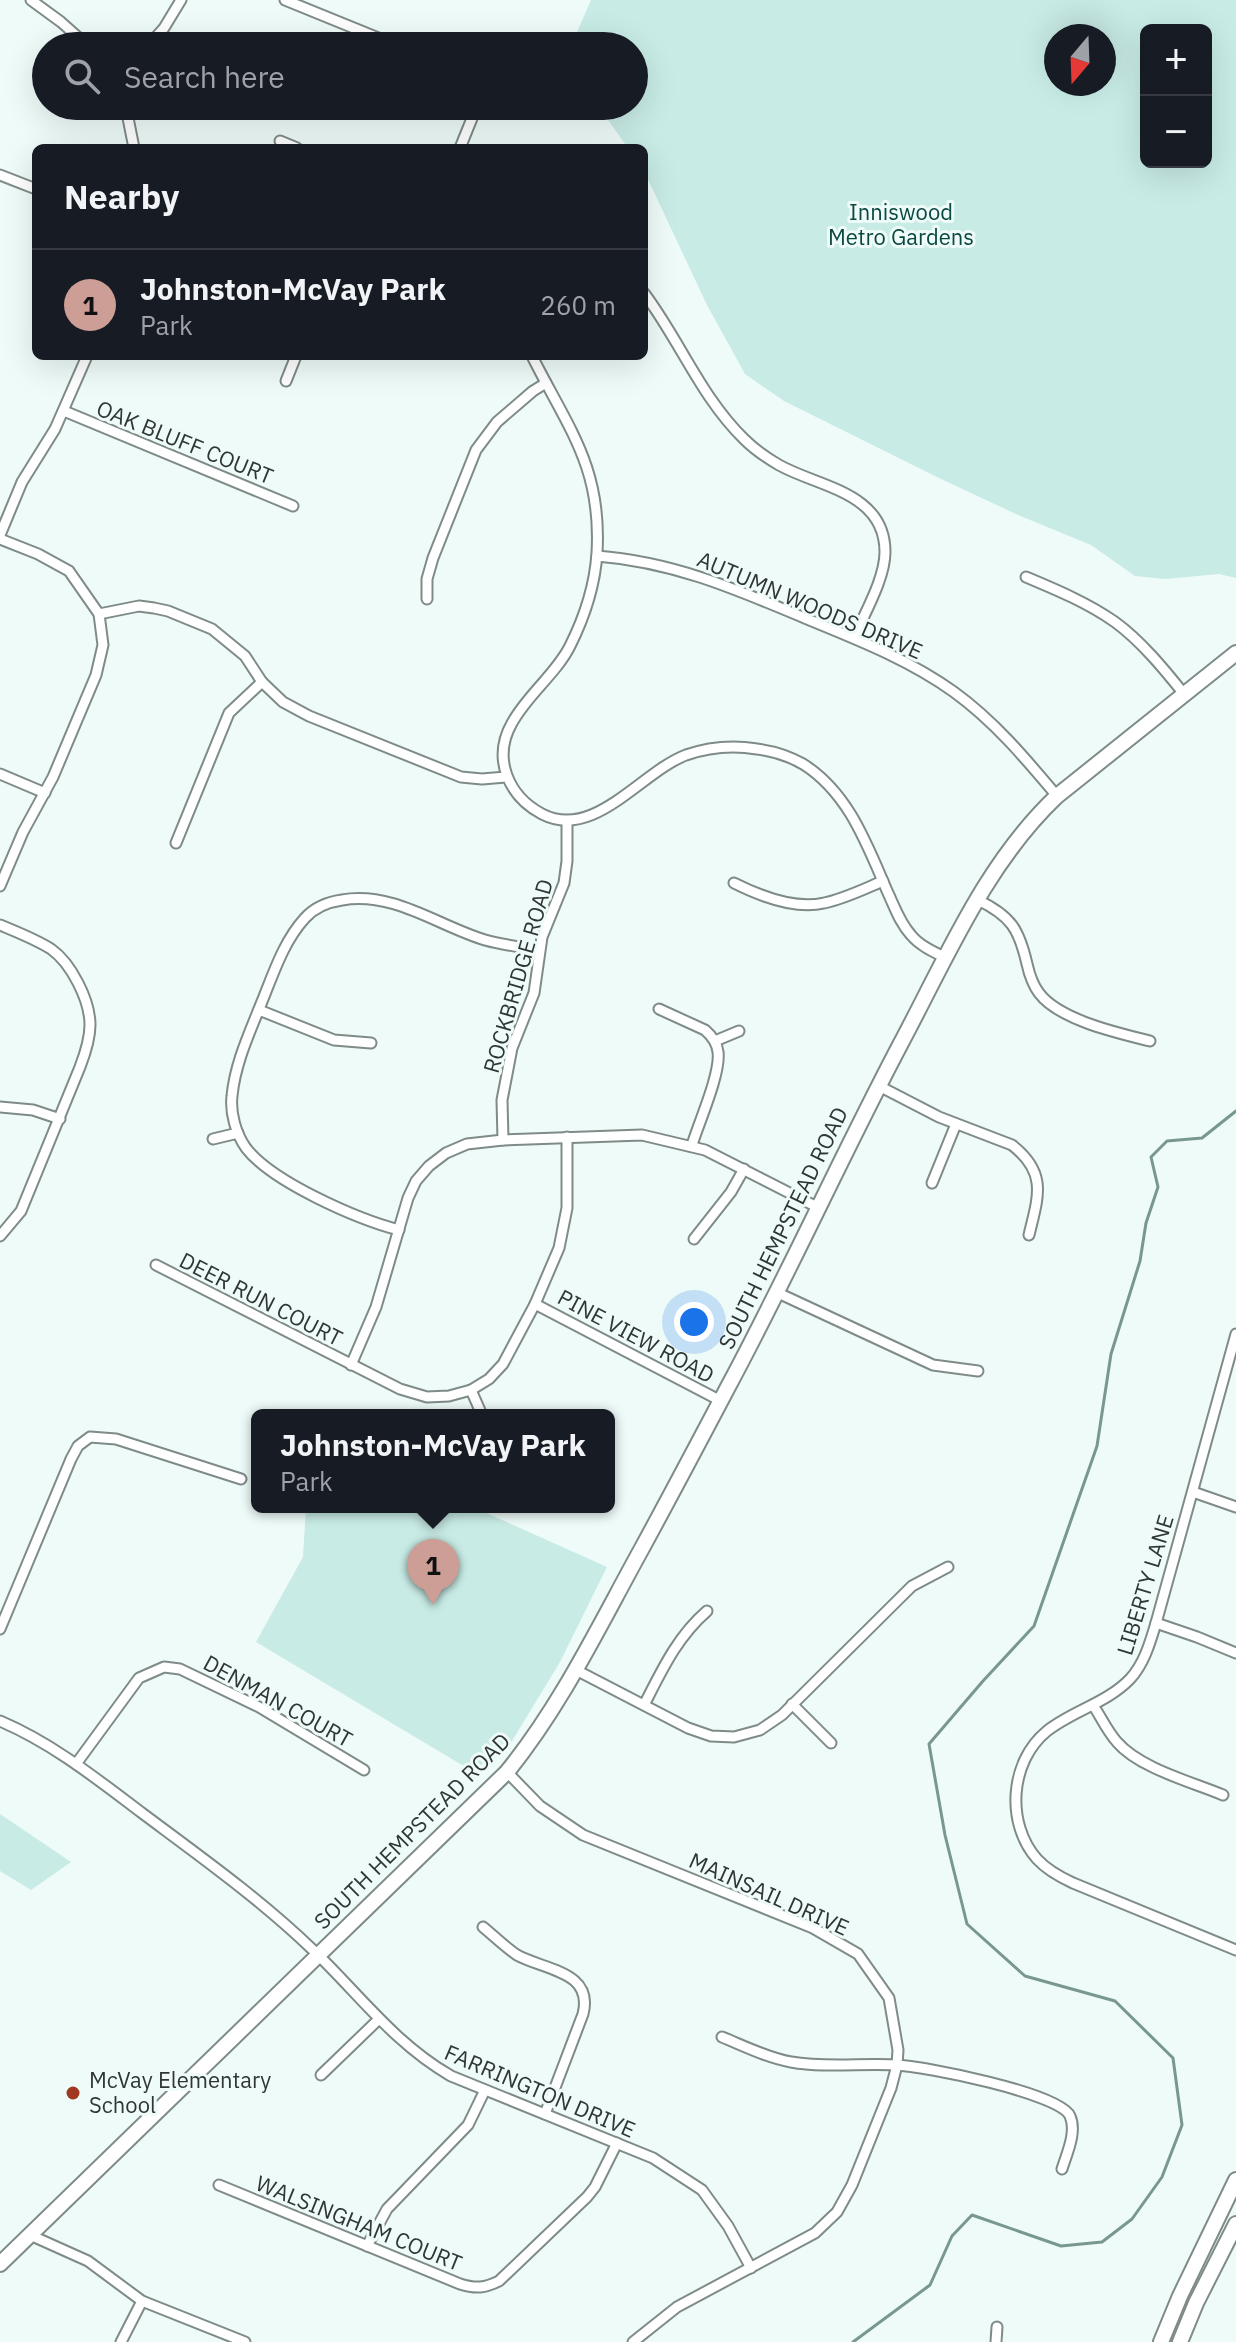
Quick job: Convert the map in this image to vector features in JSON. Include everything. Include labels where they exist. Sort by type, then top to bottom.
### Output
[{"type":"street","points":[[31,0],[72,32]]},
{"type":"street","points":[[160,32],[181,0]]},
{"type":"street","points":[[285,0],[364,32]]},
{"type":"street","points":[[127,120],[133,144]]},
{"type":"street","points":[[462,144],[471,120]]},
{"type":"street","points":[[280,141],[287,144]]},
{"type":"street","points":[[0,175],[32,187]]},
{"type":"street","points":[[648,298],[716,408],[746,441],[780,465],[841,491],[865,505],[880,528],[885,552],[880,576],[854,638]]},
{"type":"street","points":[[0,886],[23,832],[45,793],[96,675],[103,645],[99,614],[69,571],[0,537],[22,482],[64,411],[85,360]]},
{"type":"street","points":[[286,381],[294,360]]},
{"type":"street","points":[[534,360],[571,426],[593,484],[597,556],[586,610],[569,649],[511,724],[504,745],[503,761],[506,777],[515,794],[546,816],[567,821],[584,819],[683,756],[711,748],[742,746],[774,751],[802,764],[827,782],[848,807],[902,925],[913,939],[946,958]]},
{"type":"street","points":[[427,599],[427,579],[433,558],[476,450],[497,422],[546,383]]},
{"type":"street","name":"OAK BLUFF COURT","points":[[64,411],[293,506]]},
{"type":"street","name":"AUTUMN WOODS DRIVE","points":[[597,556],[654,563],[695,574],[854,638],[913,666],[953,691],[989,720],[1057,796]]},
{"type":"street","points":[[1026,577],[1088,605],[1117,624],[1143,647],[1184,694]]},
{"type":"street","points":[[99,614],[139,606],[168,611],[212,629],[245,656],[262,682],[283,702],[309,716],[450,773],[472,779],[506,777]]},
{"type":"street","name":"SOUTH HEMPSTEAD ROAD","points":[[0,2264],[507,1772],[545,1722],[576,1670],[721,1401],[817,1207],[990,876],[1034,818],[1057,796],[1236,653]]},
{"type":"street","points":[[176,843],[229,713],[262,682]]},
{"type":"street","points":[[0,774],[45,793]]},
{"type":"street","name":"ROCKBRIDGE ROAD","points":[[503,1140],[502,1100],[506,1077],[512,1048],[534,993],[539,950],[564,883],[567,821]]},
{"type":"street","points":[[734,883],[753,893],[799,905],[823,904],[883,881]]},
{"type":"street","points":[[399,1230],[355,1216],[282,1178],[264,1166],[238,1133],[231,1099],[237,1064],[279,958],[307,915],[324,904],[359,898],[387,901],[486,940],[539,950]]},
{"type":"street","points":[[978,900],[996,909],[1013,924],[1039,993],[1054,1006],[1106,1030],[1150,1041]]},
{"type":"street","points":[[0,925],[54,951],[72,970],[91,1023],[87,1047],[21,1211],[0,1236]]},
{"type":"street","points":[[659,1009],[705,1030],[718,1049],[717,1066],[692,1145]]},
{"type":"street","points":[[259,1010],[334,1040],[371,1043]]},
{"type":"street","points":[[715,1041],[739,1031]]},
{"type":"street","points":[[879,1086],[956,1124],[1012,1145],[1022,1153],[1034,1167],[1039,1193],[1029,1235]]},
{"type":"street","points":[[0,1107],[33,1110],[60,1119]]},
{"type":"street","points":[[932,1183],[956,1124]]},
{"type":"street","points":[[213,1139],[238,1133]]},
{"type":"street","points":[[351,1365],[376,1307],[408,1198],[416,1181],[446,1153],[467,1144],[642,1135],[692,1145],[817,1207]]},
{"type":"street","points":[[479,1409],[471,1390],[489,1379],[503,1364],[535,1304],[559,1248],[569,1181],[567,1137]]},
{"type":"street","points":[[694,1239],[731,1192],[744,1169]]},
{"type":"street","name":"DEER RUN COURT","points":[[156,1265],[400,1389],[427,1397],[449,1396],[471,1390]]},
{"type":"street","points":[[776,1292],[933,1365],[978,1371]]},
{"type":"street","name":"PINE VIEW ROAD","points":[[535,1304],[721,1401]]},
{"type":"street","name":"LIBERTY LANE","points":[[1236,1334],[1233,1359],[1145,1656],[1127,1682],[1048,1730],[1021,1769],[1015,1804],[1017,1820],[1027,1844],[1037,1859],[1061,1877],[1236,1950]]},
{"type":"street","points":[[0,1629],[71,1459],[78,1446],[90,1437],[112,1437],[241,1479]]},
{"type":"street","points":[[1193,1492],[1236,1507]]},
{"type":"street","points":[[576,1670],[688,1728],[711,1736],[734,1737],[760,1730],[782,1715],[912,1586],[948,1567]]},
{"type":"street","points":[[644,1705],[675,1646],[689,1626],[707,1611]]},
{"type":"street","points":[[1156,1623],[1236,1653]]},
{"type":"street","name":"DENMAN COURT","points":[[76,1764],[139,1678],[164,1667],[180,1669],[223,1688],[364,1770]]},
{"type":"street","points":[[792,1704],[831,1743]]},
{"type":"street","points":[[1093,1705],[1118,1744],[1132,1755],[1223,1795]]},
{"type":"street","name":"FARRINGTON DRIVE","points":[[0,1721],[18,1728],[76,1764],[270,1909],[425,2061],[451,2076],[653,2158],[702,2190],[728,2226],[751,2268]]},
{"type":"street","name":"MAINSAIL DRIVE","points":[[507,1772],[540,1806],[583,1835],[813,1928],[858,1954],[889,1998],[898,2050],[897,2065],[858,2171],[837,2212],[815,2233],[677,2307],[633,2342]]},
{"type":"street","points":[[483,1927],[517,1954],[569,1976],[583,1991],[586,2003],[583,2014],[545,2114]]},
{"type":"street","points":[[321,2075],[379,2019]]},
{"type":"street","points":[[722,2037],[787,2062],[897,2065],[964,2076],[1048,2099],[1069,2113],[1073,2128],[1062,2169]]},
{"type":"street","points":[[367,2246],[387,2209],[468,2125],[485,2090]]},
{"type":"street","points":[[1069,2113],[1079,2108]]},
{"type":"street","name":"WALSINGHAM COURT","points":[[219,2185],[460,2284],[474,2288],[487,2287],[499,2281],[587,2197],[617,2143]]},
{"type":"street","points":[[1161,2342],[1236,2180]]},
{"type":"street","points":[[1180,2342],[1236,2224]]},
{"type":"street","points":[[30,2235],[88,2261],[142,2301],[245,2342]]},
{"type":"street","points":[[121,2342],[142,2301]]},
{"type":"street","points":[[996,2342],[997,2327]]},
{"type":"green space","name":"Inniswood Metro Gardens","points":[[591,0],[1236,0],[1236,578],[1219,574],[1165,579],[1135,576],[1091,545],[939,478],[784,401],[745,374],[707,305],[648,180],[648,144],[625,144],[608,120],[648,120],[648,32],[577,32]]},
{"type":"green space","points":[[306,1513],[486,1513],[607,1567],[560,1662],[509,1746],[472,1771],[256,1642],[303,1557]]},
{"type":"green space","points":[[0,1814],[71,1862],[31,1890],[0,1871]]},
{"type":"waterway","points":[[853,2342],[930,2285],[952,2236],[972,2215],[1061,2246],[1102,2242],[1132,2219],[1162,2177],[1182,2125],[1173,2058],[1115,2001],[1025,1976],[967,1924],[945,1835],[929,1744],[1034,1626],[1097,1446],[1111,1354],[1140,1261],[1146,1223],[1158,1187],[1151,1157],[1167,1141],[1202,1138],[1236,1111]]},
{"type":"place","name":"Johnston-McVay Park","points":[[433,1605]]},
{"type":"place","name":"McVay Elementary School","points":[[73,2093]]}]
